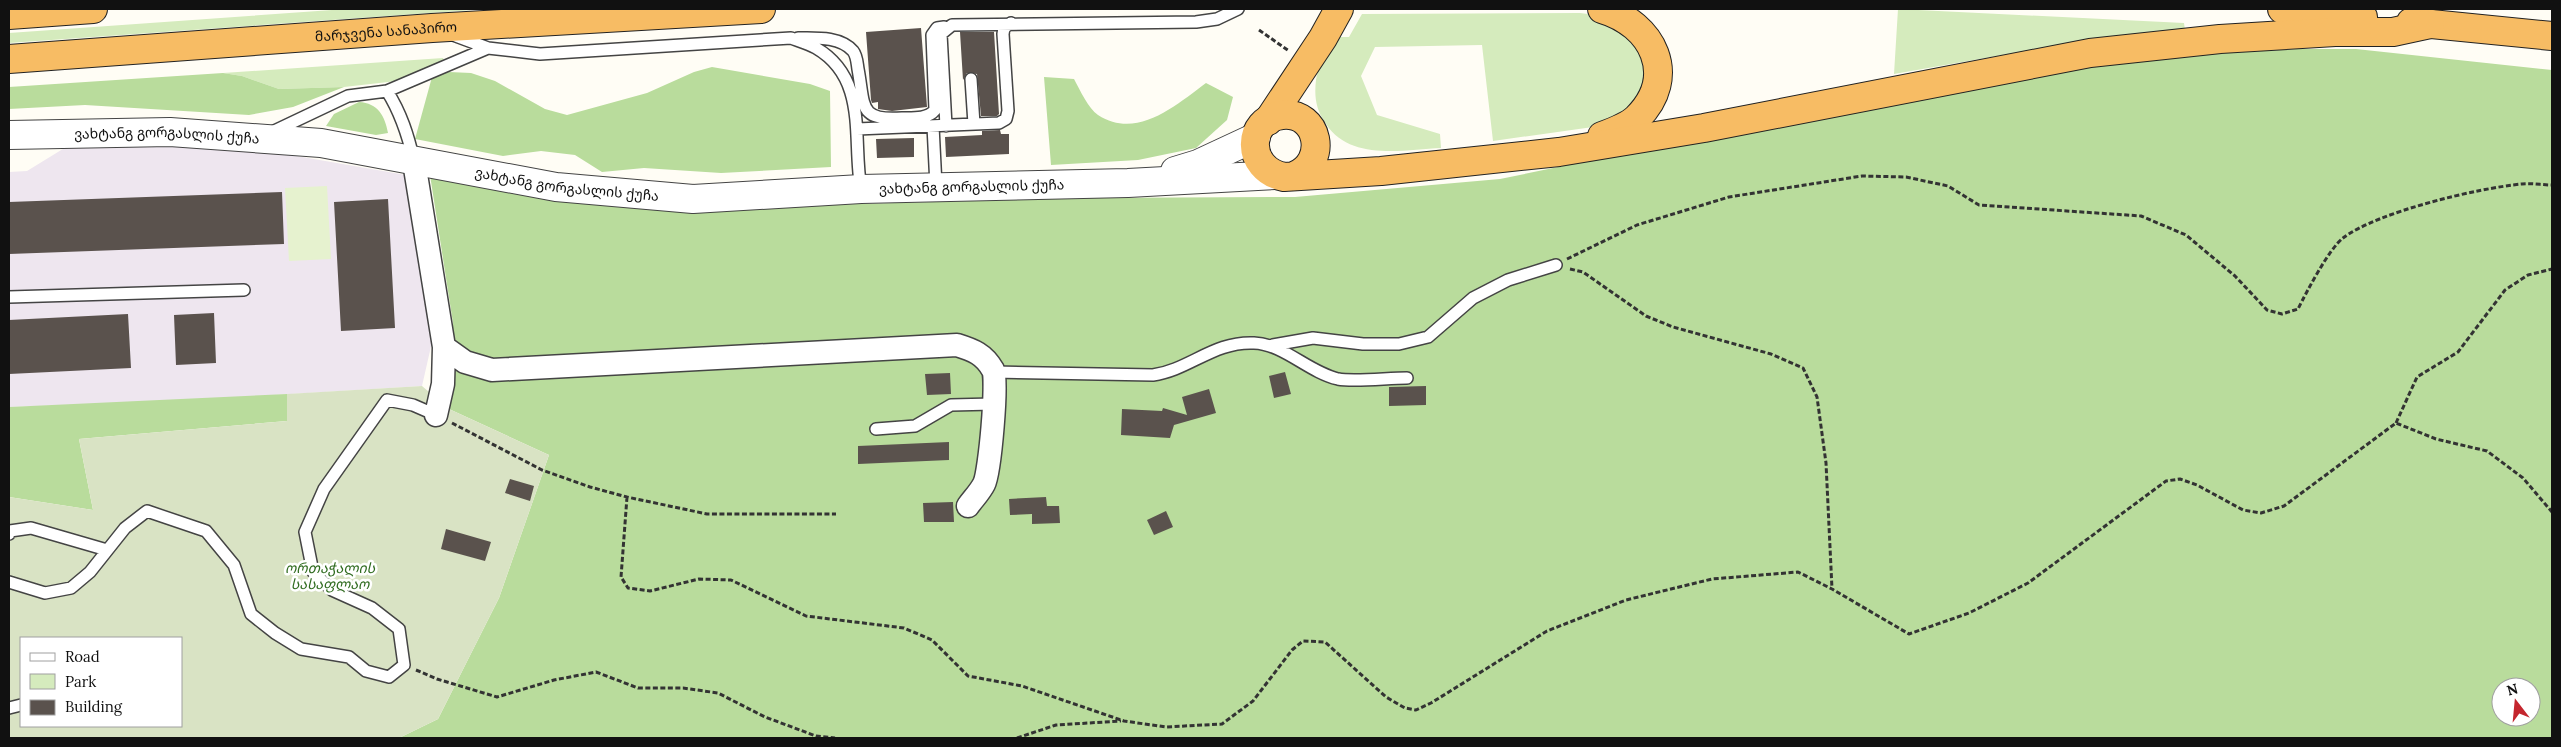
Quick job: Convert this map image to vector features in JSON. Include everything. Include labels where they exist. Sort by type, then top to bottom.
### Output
[{"type":"highway","points":[[9,15],[93,9]]},
{"type":"highway","name":"მარჯვენა სანაპირო","points":[[9,59],[432,28],[761,9]]},
{"type":"highway","points":[[1339,9],[1323,38],[1262,129],[1254,148],[1258,161],[1265,170],[1284,176],[1381,171],[1559,152],[1704,128],[2090,53],[2220,39],[2335,32],[2393,32],[2430,24]]},
{"type":"highway","points":[[1559,152],[1613,132],[1636,119],[1650,100],[1657,81],[1657,62],[1652,43],[1636,25],[1602,9]]},
{"type":"highway","points":[[2282,9],[2552,36]]},
{"type":"highway","points":[[1284,176],[1305,170],[1310,164],[1316,149],[1302,105],[1303,94],[1323,38]]},
{"type":"highway","points":[[1262,129],[1275,117],[1290,116],[1312,132],[1334,156],[1347,162],[1381,171]]},
{"type":"street","points":[[1128,183],[1198,164],[1262,129]]},
{"type":"street","name":"ვახტანგ გორგასლის ქუჩა","points":[[9,135],[170,132],[321,143],[414,162],[556,187],[693,199],[936,186],[1128,183]]},
{"type":"street","points":[[414,162],[444,347],[444,384],[436,415]]},
{"type":"street","points":[[1128,183],[1284,176]]},
{"type":"street","points":[[444,347],[465,362],[492,370],[957,345],[977,351],[986,359],[994,372],[992,442],[985,483],[968,506]]},
{"type":"lane","points":[[432,28],[488,48],[540,54],[791,38],[831,39],[852,51],[857,60],[864,104],[870,114],[882,119],[916,118],[931,115],[935,110],[932,35],[937,28],[952,25],[969,27],[1011,23],[1196,22],[1217,19],[1238,9]]},
{"type":"lane","points":[[857,129],[999,123],[1006,119],[1008,111],[1003,34],[1004,28],[1011,23]]},
{"type":"lane","points":[[946,126],[941,34],[952,25]]},
{"type":"lane","points":[[791,38],[817,49],[834,64],[848,84],[856,104],[858,172],[861,189]]},
{"type":"lane","points":[[260,138],[318,108],[348,96],[387,90],[488,48]]},
{"type":"lane","points":[[971,80],[974,124]]},
{"type":"lane","points":[[387,90],[405,124],[414,162]]},
{"type":"lane","points":[[933,126],[936,186]]},
{"type":"lane","points":[[9,147],[41,134]]},
{"type":"lane","points":[[994,372],[1153,375],[1165,373],[1196,357],[1235,343],[1273,345],[1312,338],[1363,344],[1399,344],[1428,337],[1473,298],[1508,280],[1556,265]]},
{"type":"lane","points":[[9,297],[244,290]]},
{"type":"lane","points":[[1273,345],[1302,364],[1338,379],[1407,378]]},
{"type":"lane","points":[[9,582],[45,593],[71,588],[90,572],[125,528],[147,511],[206,531],[234,565],[251,614],[275,633],[301,650],[349,657],[366,671],[389,677],[404,665],[399,629],[372,608],[332,590],[314,572],[305,532],[324,489],[387,400],[413,405],[436,415]]},
{"type":"lane","points":[[876,429],[915,426],[951,405],[993,404]]},
{"type":"lane","points":[[9,534],[10,531],[30,528],[107,550]]},
{"type":"path","points":[[1258,30],[1292,53]]},
{"type":"path","points":[[1556,265],[1637,225],[1729,197],[1862,176],[1906,177],[1948,186],[1979,205],[2141,216],[2186,236],[2235,276],[2268,310],[2282,314],[2298,308],[2318,272],[2342,238],[2382,219],[2457,196],[2522,184],[2552,185]]},
{"type":"path","points":[[1556,265],[1583,272],[1646,316],[1673,327],[1771,354],[1803,368],[1817,397],[1826,463],[1832,589]]},
{"type":"path","points":[[628,497],[621,577],[628,588],[650,591],[699,579],[731,580],[806,616],[904,628],[932,640],[968,676],[1022,686],[1124,721],[1166,727],[1222,724],[1253,701],[1292,650],[1303,641],[1325,642],[1386,697],[1405,708],[1416,710],[1431,703],[1547,631],[1626,600],[1712,579],[1798,572],[1832,589],[1909,634],[1934,627],[1969,613],[2028,583],[2166,481],[2180,479],[2197,485],[2243,510],[2261,513],[2284,506],[2396,422],[2417,377],[2458,352],[2505,290],[2528,275],[2552,270]]},
{"type":"path","points":[[436,415],[542,470],[590,487],[628,497],[707,514],[836,514]]},
{"type":"path","points":[[2396,422],[2436,440],[2487,451],[2523,478],[2552,512]]},
{"type":"path","points":[[404,665],[437,679],[497,697],[554,680],[596,672],[638,688],[683,688],[718,693],[764,717],[816,736],[836,738]]},
{"type":"path","points":[[1017,738],[1056,725],[1124,721]]},
{"type":"shaded area","points":[[160,141],[285,154],[406,175],[432,342],[422,386],[159,402],[9,407],[9,172],[27,171],[71,144]]},
{"type":"green space","points":[[346,9],[487,9],[9,43],[9,33]]},
{"type":"green space","points":[[1898,9],[2184,23],[2185,30],[2106,37],[1894,74]]},
{"type":"green space","points":[[1580,13],[1596,15],[1648,45],[1645,98],[1607,125],[1493,141],[1482,45],[1375,47],[1361,76],[1377,115],[1440,134],[1441,148],[1378,151],[1349,144],[1336,136],[1326,124],[1318,108],[1315,92],[1316,80],[1324,58],[1334,37],[1349,37],[1362,14]]},
{"type":"green space","points":[[2297,49],[2356,49],[2552,70],[2552,738],[399,738],[438,719],[499,598],[549,455],[449,409],[453,323],[430,175],[744,207],[1083,198],[1295,197],[1500,179],[2067,62]]},
{"type":"green space","points":[[443,58],[449,72],[432,77],[344,87],[279,89],[242,76],[223,73]]},
{"type":"green space","points":[[712,67],[810,84],[830,91],[831,167],[721,173],[644,168],[602,172],[575,155],[541,151],[503,156],[415,139],[432,77],[449,72],[471,73],[495,81],[545,109],[567,115],[647,93],[694,72]]},
{"type":"green space","points":[[223,73],[242,76],[279,89],[344,87],[293,107],[249,115],[85,105],[9,109],[9,87]]},
{"type":"green space","points":[[1044,77],[1074,79],[1094,112],[1113,122],[1127,124],[1155,117],[1182,101],[1206,83],[1233,97],[1227,120],[1196,148],[1138,160],[1051,165]]},
{"type":"green space","points":[[359,102],[376,108],[383,116],[388,133],[376,135],[326,126],[334,114]]},
{"type":"green space","points":[[327,186],[331,259],[289,261],[285,188]]},
{"type":"green space","name":"ორთაჭალის სასაფლაო","points":[[422,386],[449,409],[549,455],[499,598],[438,719],[399,738],[9,738],[9,497],[93,510],[79,439],[287,421],[287,394]]},
{"type":"green space","points":[[287,394],[287,421],[79,439],[93,510],[9,497],[9,407]]},
{"type":"building","points":[[921,28],[927,107],[892,111],[878,109],[878,102],[872,103],[871,100],[866,32]]},
{"type":"building","points":[[960,32],[994,32],[999,114],[997,116],[981,116],[977,74],[967,73],[963,80]]},
{"type":"building","points":[[1000,130],[1001,134],[1009,134],[1009,154],[946,157],[945,137],[982,135],[982,131]]},
{"type":"building","points":[[914,138],[914,157],[877,158],[876,139]]},
{"type":"building","points":[[282,192],[284,244],[9,254],[9,202]]},
{"type":"building","points":[[388,199],[395,328],[341,331],[334,202]]},
{"type":"building","points":[[214,313],[216,363],[176,365],[174,315]]},
{"type":"building","points":[[128,314],[131,368],[9,374],[9,320]]},
{"type":"building","points":[[1285,372],[1291,394],[1274,398],[1269,376]]},
{"type":"building","points":[[950,373],[951,394],[927,395],[925,374]]},
{"type":"building","points":[[1426,386],[1426,405],[1389,406],[1389,387]]},
{"type":"building","points":[[1209,389],[1216,413],[1174,425],[1170,438],[1121,435],[1122,409],[1162,411],[1163,408],[1187,415],[1182,397]]},
{"type":"building","points":[[949,442],[949,460],[858,464],[858,446]]},
{"type":"building","points":[[510,479],[534,486],[530,501],[505,493]]},
{"type":"building","points":[[1046,497],[1047,506],[1059,506],[1060,523],[1032,524],[1032,514],[1010,515],[1009,499]]},
{"type":"building","points":[[953,502],[954,522],[924,522],[923,503]]},
{"type":"building","points":[[1166,511],[1173,527],[1154,535],[1147,520]]},
{"type":"building","points":[[446,529],[491,542],[485,561],[441,549]]}]
